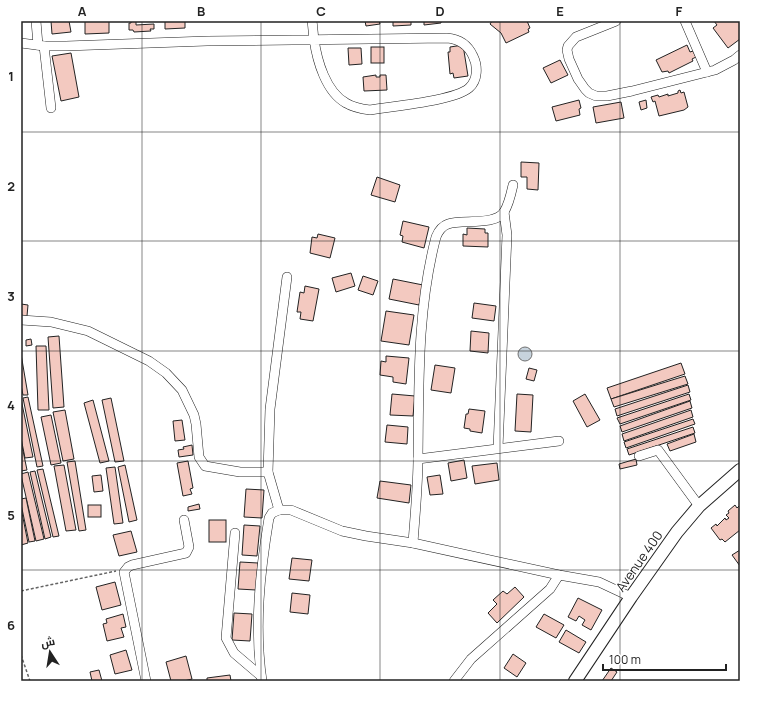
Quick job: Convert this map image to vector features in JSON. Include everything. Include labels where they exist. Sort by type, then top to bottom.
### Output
[{"type":"main road","name":"Avenue 400","points":[[575,681],[631,597],[677,532],[699,506],[740,470]]},
{"type":"street","points":[[36,21],[51,108]]},
{"type":"street","points":[[21,43],[73,46],[207,41],[314,40],[447,38],[455,39],[467,47],[472,54],[476,65],[475,79],[464,91],[442,99],[370,110],[347,104],[341,100],[326,80],[320,66],[314,40],[312,21]]},
{"type":"street","points":[[616,21],[576,37],[568,46],[567,50],[569,59],[574,72],[585,90],[596,96],[607,96],[632,91],[707,72],[727,64],[740,55]]},
{"type":"street","points":[[685,21],[707,72]]},
{"type":"street","points":[[498,448],[507,235],[504,212],[513,185]]},
{"type":"street","points":[[413,543],[418,459],[418,397],[422,317],[426,285],[436,237],[439,231],[448,224],[488,220],[498,217],[504,212]]},
{"type":"street","points":[[279,510],[268,472],[270,410],[287,277]]},
{"type":"street","points":[[21,320],[51,322],[88,331],[149,361],[166,373],[182,390],[195,419],[199,457],[205,466],[240,472],[268,472]]},
{"type":"street","points":[[418,459],[559,441]]},
{"type":"street","points":[[639,456],[658,450],[699,506]]},
{"type":"street","points":[[262,679],[258,638],[262,565],[269,518],[272,513],[279,510],[291,510],[342,531],[413,543],[559,575],[599,582],[631,597]]},
{"type":"street","points":[[146,681],[124,575],[126,568],[132,565],[186,553],[189,547],[184,520]]},
{"type":"street","points":[[235,533],[226,638],[234,652],[262,679]]},
{"type":"street","points":[[454,681],[471,659],[550,589],[559,575]]},
{"type":"path","points":[[21,591],[126,568]]},
{"type":"path","points":[[21,655],[30,681]]},
{"type":"shaded area","points":[[525,347],[530,349],[532,354],[530,359],[525,361],[520,359],[518,354],[520,349]]},
{"type":"building","points":[[51,21],[69,21],[71,32],[52,34]]},
{"type":"building","points":[[85,21],[109,21],[109,33],[85,34]]},
{"type":"building","points":[[131,21],[136,21],[136,25],[154,24],[154,29],[150,29],[151,31],[134,32],[133,30],[129,30],[129,23],[131,23]]},
{"type":"building","points":[[165,21],[185,21],[185,28],[165,29]]},
{"type":"building","points":[[365,21],[379,21],[380,24],[366,26]]},
{"type":"building","points":[[393,21],[411,21],[411,25],[393,26]]},
{"type":"building","points":[[424,21],[441,21],[441,23],[424,25]]},
{"type":"building","points":[[492,21],[527,21],[530,28],[528,29],[529,32],[506,43],[501,33],[490,24]]},
{"type":"building","points":[[714,21],[739,21],[740,39],[728,48],[713,28],[717,25]]},
{"type":"building","points":[[463,45],[468,76],[454,78],[453,73],[450,74],[448,52],[450,52],[450,47]]},
{"type":"building","points":[[687,45],[690,52],[693,51],[696,57],[692,59],[693,61],[669,73],[668,71],[662,72],[656,60]]},
{"type":"building","points":[[371,47],[384,47],[384,63],[371,63]]},
{"type":"building","points":[[348,48],[361,48],[362,64],[349,65]]},
{"type":"building","points":[[71,53],[79,97],[61,101],[52,56]]},
{"type":"building","points":[[560,60],[568,75],[551,83],[543,68]]},
{"type":"building","points":[[376,75],[376,77],[380,77],[380,75],[386,75],[387,90],[364,91],[363,77]]},
{"type":"building","points":[[680,90],[681,93],[684,92],[688,107],[684,110],[659,116],[655,101],[653,102],[651,97],[658,95],[659,97],[668,94],[668,96],[678,93]]},
{"type":"building","points":[[579,100],[581,108],[579,109],[580,115],[556,121],[552,107]]},
{"type":"building","points":[[646,100],[647,108],[641,110],[639,102]]},
{"type":"building","points":[[621,102],[624,118],[596,123],[593,107]]},
{"type":"building","points":[[521,162],[539,163],[538,190],[527,189],[527,177],[521,177]]},
{"type":"building","points":[[377,177],[400,185],[395,202],[371,195]]},
{"type":"building","points":[[403,221],[429,227],[424,248],[402,242],[403,236],[400,235]]},
{"type":"building","points":[[467,228],[485,229],[485,233],[488,233],[488,247],[463,246],[463,234],[467,235]]},
{"type":"building","points":[[318,234],[335,238],[330,258],[310,253],[312,237],[317,238]]},
{"type":"building","points":[[351,273],[355,286],[336,292],[332,278]]},
{"type":"building","points":[[363,276],[378,281],[373,295],[358,290]]},
{"type":"building","points":[[393,279],[423,285],[419,305],[389,299]]},
{"type":"building","points":[[305,286],[319,289],[313,321],[300,319],[301,312],[297,312],[300,292],[304,293]]},
{"type":"building","points":[[474,303],[496,306],[494,321],[472,318]]},
{"type":"building","points":[[21,304],[28,305],[27,316],[21,315]]},
{"type":"building","points":[[386,311],[414,315],[409,345],[381,341]]},
{"type":"building","points":[[471,331],[489,333],[488,353],[470,351]]},
{"type":"building","points":[[59,336],[64,407],[53,408],[48,337]]},
{"type":"building","points":[[31,339],[32,345],[26,346],[26,340]]},
{"type":"building","points":[[36,346],[46,346],[49,410],[38,410]]},
{"type":"building","points":[[21,354],[28,395],[23,395],[21,385]]},
{"type":"building","points":[[386,356],[409,358],[406,384],[393,382],[393,377],[380,375],[381,361],[386,362]]},
{"type":"building","points":[[681,363],[685,374],[611,399],[607,388]]},
{"type":"building","points":[[435,365],[455,368],[451,393],[431,390]]},
{"type":"building","points":[[529,368],[537,370],[534,381],[526,379]]},
{"type":"building","points":[[685,376],[688,384],[614,407],[611,399]]},
{"type":"building","points":[[688,385],[690,392],[617,416],[615,409]]},
{"type":"building","points":[[392,394],[415,396],[413,416],[390,415]]},
{"type":"building","points":[[517,394],[533,395],[531,432],[515,431]]},
{"type":"building","points":[[585,394],[600,420],[587,427],[573,401]]},
{"type":"building","points":[[689,394],[691,400],[620,424],[617,418]]},
{"type":"building","points":[[28,397],[43,466],[37,467],[23,398]]},
{"type":"building","points":[[111,398],[124,461],[115,462],[102,400]]},
{"type":"building","points":[[21,399],[33,457],[25,458],[21,438]]},
{"type":"building","points":[[93,400],[109,461],[100,463],[84,403]]},
{"type":"building","points":[[690,401],[692,408],[622,432],[620,426]]},
{"type":"building","points":[[469,409],[485,411],[482,433],[470,431],[470,429],[464,428],[466,414],[468,414]]},
{"type":"building","points":[[65,410],[74,459],[63,461],[53,412]]},
{"type":"building","points":[[691,410],[693,417],[624,441],[622,434]]},
{"type":"building","points":[[51,415],[61,463],[51,465],[41,417]]},
{"type":"building","points":[[693,419],[695,424],[626,448],[624,442]]},
{"type":"building","points":[[182,420],[185,440],[175,441],[173,421]]},
{"type":"building","points":[[387,425],[408,427],[407,444],[385,442]]},
{"type":"building","points":[[693,427],[695,433],[629,455],[627,449]]},
{"type":"building","points":[[694,434],[696,442],[670,451],[667,444]]},
{"type":"building","points":[[21,441],[27,470],[21,471]]},
{"type":"building","points":[[192,445],[193,455],[179,457],[178,450]]},
{"type":"building","points":[[636,459],[637,465],[620,469],[619,464]]},
{"type":"building","points":[[464,460],[467,478],[451,481],[448,463]]},
{"type":"building","points":[[75,461],[86,530],[79,531],[67,462]]},
{"type":"building","points":[[188,461],[193,488],[190,489],[192,494],[183,496],[177,463]]},
{"type":"building","points":[[497,463],[499,480],[475,484],[472,466]]},
{"type":"building","points":[[64,465],[76,530],[66,531],[54,466]]},
{"type":"building","points":[[125,465],[137,520],[129,522],[118,467]]},
{"type":"building","points":[[115,467],[123,523],[114,524],[106,468]]},
{"type":"building","points":[[43,469],[59,536],[53,537],[37,470]]},
{"type":"building","points":[[35,471],[51,537],[45,539],[30,472]]},
{"type":"building","points":[[28,472],[44,539],[36,541],[21,475]]},
{"type":"building","points":[[101,475],[103,491],[94,492],[92,476]]},
{"type":"building","points":[[440,475],[443,494],[430,495],[427,477]]},
{"type":"building","points":[[380,481],[411,485],[409,503],[377,498]]},
{"type":"building","points":[[246,489],[264,490],[262,518],[244,517]]},
{"type":"building","points":[[26,498],[35,541],[29,542],[21,504],[21,499]]},
{"type":"building","points":[[199,504],[200,509],[188,511],[188,507]]},
{"type":"building","points":[[88,505],[101,505],[101,517],[88,517]]},
{"type":"building","points":[[735,505],[737,508],[740,505],[740,530],[725,542],[722,539],[720,540],[711,528],[716,524],[717,526],[725,518],[726,520],[729,518],[726,515]]},
{"type":"building","points":[[21,508],[28,543],[21,545]]},
{"type":"building","points":[[209,520],[226,520],[226,542],[209,542]]},
{"type":"building","points":[[244,525],[260,526],[257,556],[242,555]]},
{"type":"building","points":[[131,531],[137,552],[119,556],[113,535]]},
{"type":"building","points":[[740,550],[740,566],[732,555]]},
{"type":"building","points":[[292,558],[312,560],[309,581],[289,579]]},
{"type":"building","points":[[240,562],[258,563],[256,590],[238,589]]},
{"type":"building","points":[[115,582],[121,605],[102,610],[96,587]]},
{"type":"building","points":[[515,587],[524,597],[497,623],[488,613],[497,604],[493,600],[503,591],[507,594]]},
{"type":"building","points":[[292,593],[310,595],[308,614],[290,612]]},
{"type":"building","points":[[578,598],[602,610],[591,630],[582,625],[585,620],[579,616],[576,621],[568,617]]},
{"type":"building","points":[[234,613],[252,614],[250,641],[232,640]]},
{"type":"building","points":[[123,614],[126,627],[121,628],[124,637],[107,641],[103,624],[107,623],[106,619]]},
{"type":"building","points":[[544,614],[564,625],[556,638],[536,627]]},
{"type":"building","points":[[566,630],[586,642],[579,653],[559,642]]},
{"type":"building","points":[[126,650],[132,670],[115,674],[110,655]]},
{"type":"building","points":[[513,654],[526,663],[517,677],[504,668]]},
{"type":"building","points":[[186,656],[192,679],[184,681],[171,681],[166,662]]},
{"type":"building","points":[[611,668],[617,672],[611,681],[602,681]]},
{"type":"building","points":[[99,670],[102,681],[92,681],[90,672]]},
{"type":"building","points":[[230,675],[231,681],[207,681],[207,678]]}]
